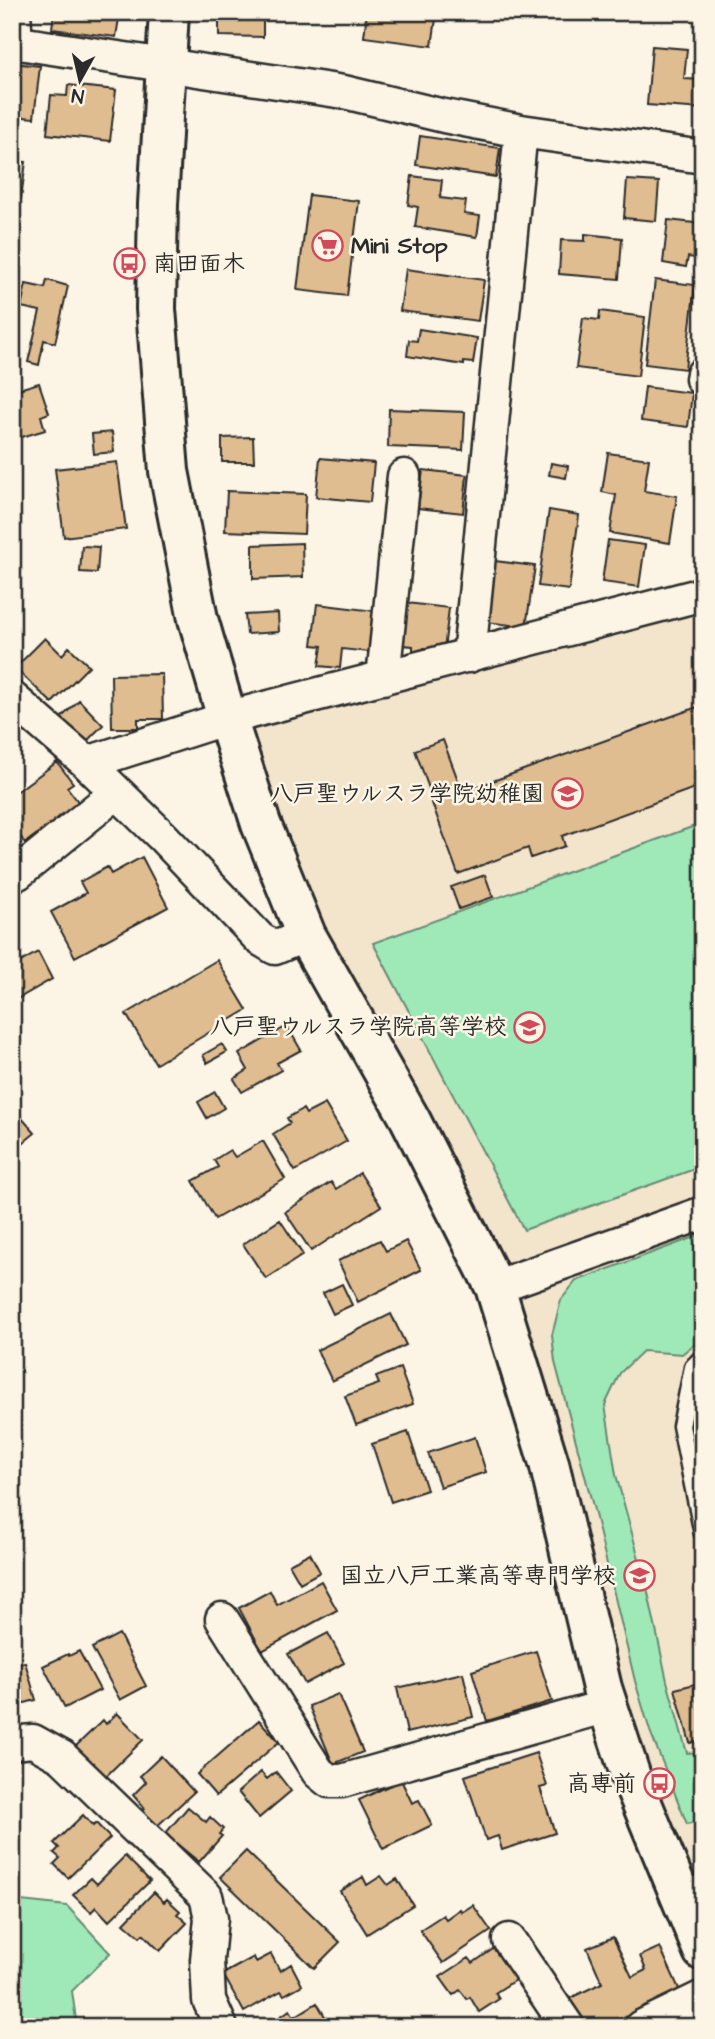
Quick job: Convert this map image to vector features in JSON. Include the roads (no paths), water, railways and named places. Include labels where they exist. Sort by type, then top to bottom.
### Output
[{"type":"street","points":[[169,12],[158,204],[156,309],[169,471],[198,619],[226,718],[261,824],[306,935],[410,1119],[495,1287],[549,1463],[607,1706],[631,1777],[691,1888],[703,1951]]},
{"type":"street","points":[[14,32],[166,64],[344,92],[522,131],[703,157]]},
{"type":"street","points":[[469,656],[522,131]]},
{"type":"street","points":[[383,678],[404,476]]},
{"type":"street","points":[[87,763],[226,718],[703,594]]},
{"type":"street","points":[[12,698],[87,763],[163,837],[260,939],[275,948],[306,935]]},
{"type":"street","points":[[12,875],[18,873],[116,793]]},
{"type":"street","points":[[495,1287],[703,1213]]},
{"type":"street","points":[[222,1619],[318,1772],[329,1781],[342,1781],[607,1706]]},
{"type":"street","points":[[12,1743],[33,1741],[62,1757],[206,1896],[211,1919],[207,1960],[209,2000],[221,2027]]},
{"type":"street","points":[[509,1940],[568,2027]]},
{"type":"street","points":[[641,2027],[703,1997]]},
{"type":"lane","points":[[703,1357],[693,1367],[681,1426],[703,1534]]},
{"type":"place","name":"Mini Stop","points":[[328,246]]},
{"type":"place","name":"南田面木","points":[[130,264]]},
{"type":"place","name":"八戸聖ウルスラ学院幼稚園","points":[[567,794]]},
{"type":"place","name":"八戸聖ウルスラ学院高等学校","points":[[530,1027]]},
{"type":"place","name":"国立八戸工業高等専門学校","points":[[639,1576]]},
{"type":"place","name":"高専前","points":[[659,1784]]}]
